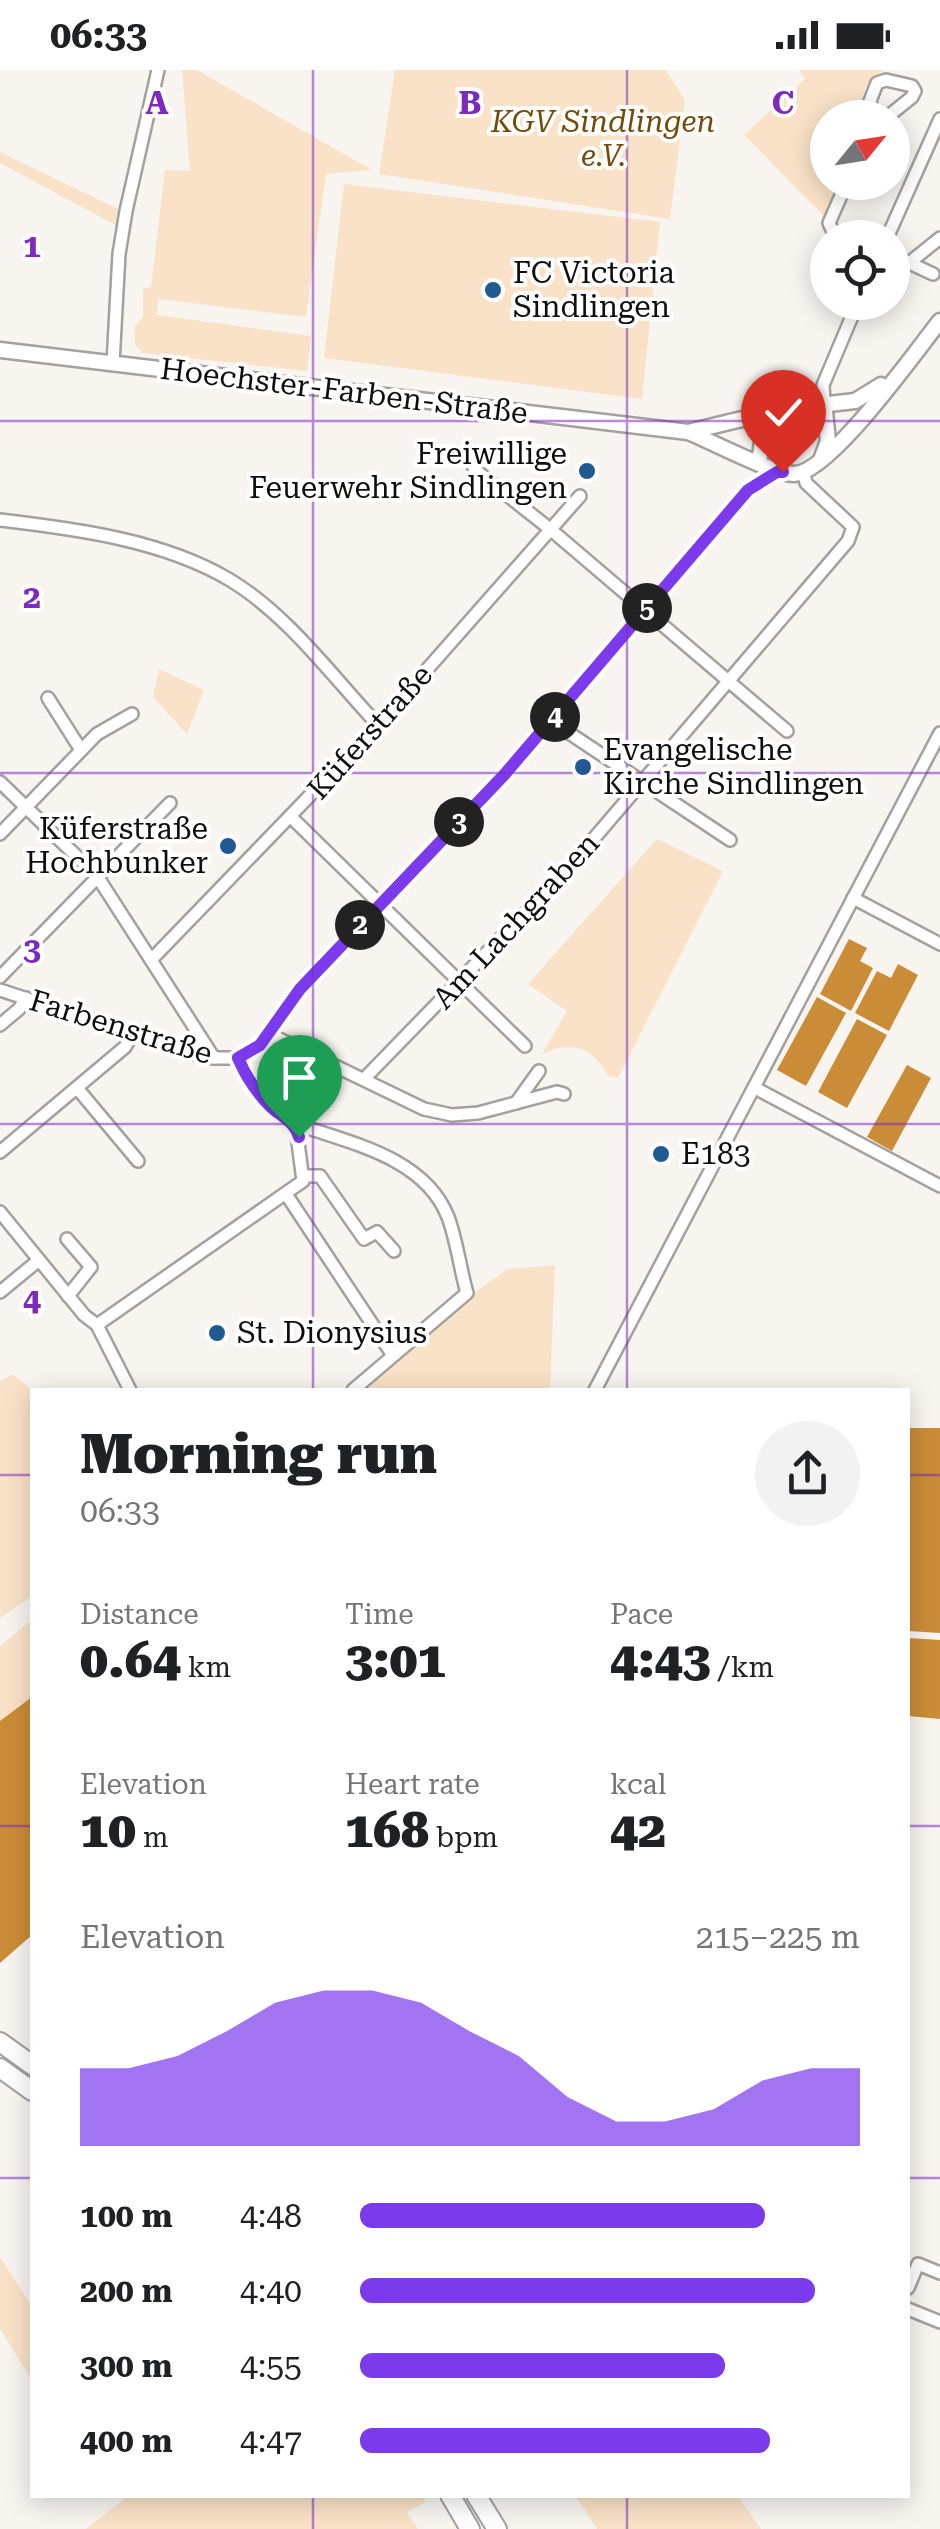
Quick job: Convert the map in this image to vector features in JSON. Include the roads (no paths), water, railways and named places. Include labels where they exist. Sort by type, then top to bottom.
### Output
[{"type":"highway","points":[[0,2042],[30,2064]]},
{"type":"highway","points":[[0,2068],[30,2089]]},
{"type":"highway","points":[[452,2498],[470,2529]]},
{"type":"highway","points":[[478,2498],[497,2529]]},
{"type":"main road","name":"Hoechster-Farben-Straße","points":[[0,350],[688,432],[780,472],[804,473],[832,454],[940,322]]},
{"type":"main road","name":"Hoechster-Farben-Straße","points":[[688,432],[790,408],[861,399],[904,365]]},
{"type":"main road","points":[[818,465],[826,452],[829,433],[824,402]]},
{"type":"main road","points":[[759,463],[768,420],[790,408],[816,414],[829,433]]},
{"type":"main road","points":[[762,441],[766,458],[780,472]]},
{"type":"street","points":[[114,363],[126,212],[158,70]]},
{"type":"street","points":[[870,100],[877,83],[886,80],[912,86],[915,91],[908,100]]},
{"type":"street","points":[[895,220],[940,118]]},
{"type":"street","points":[[910,263],[940,238]]},
{"type":"street","points":[[910,264],[933,274]]},
{"type":"street","points":[[824,402],[825,380],[850,320]]},
{"type":"street","points":[[751,488],[759,463]]},
{"type":"street","points":[[474,469],[788,731]]},
{"type":"street","points":[[751,488],[780,472]]},
{"type":"street","name":"Am Lachgraben","points":[[364,1080],[566,870],[848,541],[852,527],[806,482],[804,473]]},
{"type":"street","name":"Farbenstraße","points":[[0,990],[214,1058],[238,1058],[255,1049],[294,995],[504,775],[751,488]]},
{"type":"street","name":"Küferstraße","points":[[152,960],[378,725],[580,496]]},
{"type":"street","points":[[0,520],[79,531],[152,548],[181,556],[232,581],[270,610],[378,725]]},
{"type":"street","points":[[48,698],[81,750]]},
{"type":"street","points":[[0,834],[97,734],[132,714]]},
{"type":"street","points":[[551,721],[730,840]]},
{"type":"street","points":[[596,1388],[940,734]]},
{"type":"street","points":[[0,782],[98,876],[214,1058]]},
{"type":"street","points":[[0,977],[170,803]]},
{"type":"street","points":[[292,818],[525,1046]]},
{"type":"street","points":[[853,898],[940,944]]},
{"type":"street","points":[[0,1024],[26,998]]},
{"type":"street","points":[[0,1152],[130,1042],[132,1034]]},
{"type":"street","points":[[269,1034],[424,1109],[452,1114],[478,1112],[557,1092],[564,1094]]},
{"type":"street","points":[[238,1058],[253,1086],[296,1127],[393,1159],[420,1179],[448,1217],[467,1293],[355,1388]]},
{"type":"street","points":[[516,1103],[539,1071]]},
{"type":"street","points":[[77,1088],[138,1161]]},
{"type":"street","points":[[756,1088],[940,1186]]},
{"type":"street","points":[[296,1127],[305,1176]]},
{"type":"street","points":[[97,1324],[221,1235],[286,1194],[305,1176],[320,1176],[364,1240],[377,1232],[394,1251]]},
{"type":"street","points":[[286,1194],[392,1354]]},
{"type":"street","points":[[0,1212],[84,1315],[97,1324],[129,1388]]},
{"type":"street","points":[[67,1239],[91,1267],[68,1296]]},
{"type":"street","points":[[0,1292],[39,1260]]},
{"type":"street","points":[[910,2283],[918,2264],[940,2273]]},
{"type":"street","points":[[910,2310],[940,2322]]},
{"type":"place","name":"FC Victoria Sindlingen","points":[[493,290]]},
{"type":"place","name":"Freiwillige Feuerwehr Sindlingen","points":[[587,471]]},
{"type":"place","name":"Evangelische Kirche Sindlingen","points":[[583,767]]},
{"type":"place","name":"Küferstraße Hochbunker","points":[[228,846]]},
{"type":"place","name":"E183","points":[[661,1154]]},
{"type":"place","name":"St. Dionysius","points":[[217,1333]]},
{"type":"park label","name":"KGV Sindlingen e.V.","points":[[603,139]]}]
